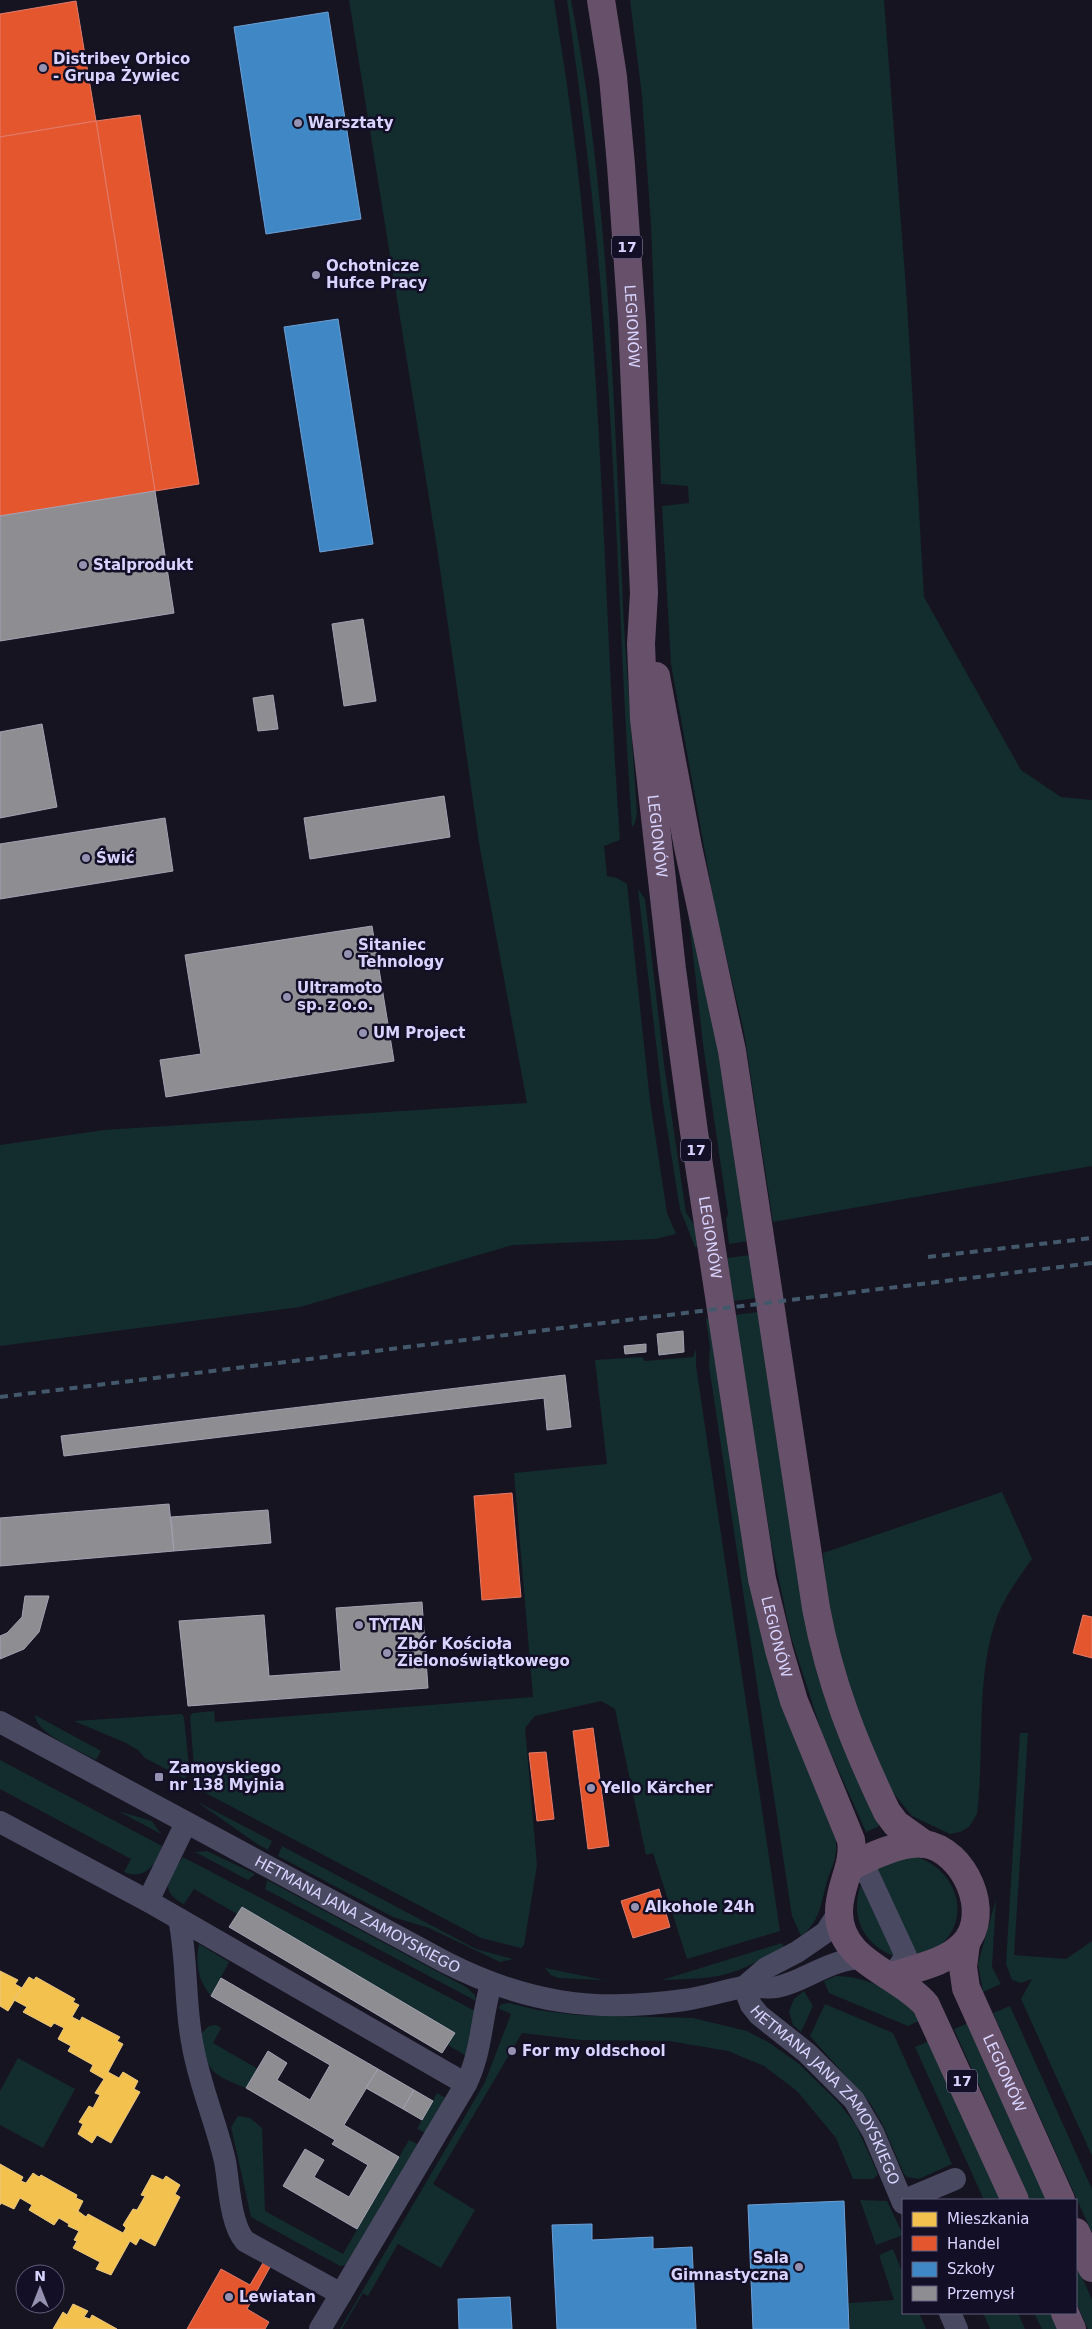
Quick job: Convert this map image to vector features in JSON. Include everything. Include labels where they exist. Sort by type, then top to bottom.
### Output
[{"type":"highway","name":"LEGIONÓW","points":[[601,0],[613,77],[632,322],[644,593],[642,692],[672,969],[710,1242],[758,1553],[772,1623],[794,1701],[848,1829],[852,1846],[849,1868]]},
{"type":"highway","name":"LEGIONÓW","points":[[644,593],[657,684],[688,848],[732,1051],[811,1579],[825,1652],[848,1727],[887,1812],[896,1824],[924,1844]]},
{"type":"highway","points":[[849,1868],[888,1850],[924,1844]]},
{"type":"highway","name":"17","points":[[924,1844],[954,1860],[972,1885],[975,1917],[966,1942]]},
{"type":"highway","name":"17","points":[[849,1868],[839,1912],[845,1937],[852,1948],[871,1965],[908,1987],[926,2005],[1015,2199]]},
{"type":"highway","name":"LEGIONÓW","points":[[966,1942],[963,1967],[966,1988],[1062,2199]]},
{"type":"highway","points":[[892,1976],[940,1960],[955,1952],[966,1942]]},
{"type":"highway","points":[[1077,2234],[1092,2268]]},
{"type":"highway","points":[[1065,2314],[1072,2329]]},
{"type":"street","name":"HETMANA JANA ZAMOYSKIEGO","points":[[0,1722],[445,1962],[491,1984],[521,1994],[559,2002],[613,2005],[684,2000],[744,1987],[776,1988],[840,1962],[862,1957]]},
{"type":"street","points":[[0,1822],[148,1901],[466,2084]]},
{"type":"street","points":[[148,1901],[186,1823]]},
{"type":"street","points":[[849,1868],[868,1874],[906,1956],[892,1976]]},
{"type":"street","name":"HETMANA JANA ZAMOYSKIEGO","points":[[744,1987],[766,1968],[798,1952],[826,1932],[839,1912]]},
{"type":"street","points":[[179,1919],[193,2047],[221,2145],[240,2234],[245,2241],[341,2294]]},
{"type":"street","points":[[320,2329],[466,2084],[478,2054],[485,2006],[491,1984]]},
{"type":"street","name":"HETMANA JANA ZAMOYSKIEGO","points":[[744,1987],[751,2005],[759,2015],[807,2053],[854,2100],[874,2132],[903,2199]]},
{"type":"street","points":[[909,2199],[955,2179]]},
{"type":"street","points":[[950,2314],[957,2329]]},
{"type":"green space","points":[[349,0],[554,0],[570,107],[582,211],[596,391],[620,840],[604,846],[607,876],[617,878],[627,884],[650,1101],[667,1213],[676,1234],[655,1239],[513,1245],[300,1307],[0,1346],[0,1145],[104,1130],[527,1103],[479,843],[437,548]]},
{"type":"green space","points":[[567,0],[571,0],[584,77],[603,233],[609,311],[624,625],[637,813],[632,827],[612,443],[603,315],[588,157]]},
{"type":"green space","points":[[630,0],[884,0],[907,302],[924,597],[1021,770],[1061,797],[1092,800],[1092,1166],[773,1222],[744,1032],[716,913],[671,664],[662,506],[689,503],[688,486],[661,484],[651,225],[642,96]]},
{"type":"green space","points":[[683,866],[709,995],[748,1241],[729,1244],[726,1219],[728,1214],[703,1044]]},
{"type":"green space","points":[[638,889],[645,899],[664,1064],[686,1213],[695,1226],[698,1247],[695,1247],[680,1209],[663,1103]]},
{"type":"green space","points":[[751,1255],[757,1298],[734,1301],[727,1258]]},
{"type":"green space","points":[[759,1312],[812,1655],[837,1733],[879,1825],[866,1832],[822,1733],[791,1637],[771,1542],[735,1315]]},
{"type":"green space","points":[[709,1318],[755,1610],[777,1692],[836,1840],[835,1860],[821,1906],[812,1925],[801,1936],[792,1916],[709,1366],[710,1347],[706,1319]]},
{"type":"green space","points":[[696,1349],[696,1366],[780,1931],[687,1959],[653,1853],[646,1855],[615,1709],[601,1701],[535,1716],[525,1728],[537,1865],[524,1945],[521,1948],[481,1938],[196,1788],[191,1781],[194,1769],[190,1716],[193,1713],[214,1711],[215,1722],[533,1697],[514,1473],[607,1464],[595,1360],[642,1357],[645,1361],[693,1357]]},
{"type":"green space","points":[[1002,1492],[1032,1559],[1004,1602],[990,1640],[983,1689],[977,1814],[969,1827],[960,1832],[950,1834],[912,1816],[891,1790],[873,1754],[843,1671],[827,1594],[823,1553]]},
{"type":"green space","points":[[182,1714],[184,1717],[189,1766],[185,1779],[145,1758],[138,1750],[126,1743],[74,1721]]},
{"type":"green space","points":[[35,1715],[101,1751],[96,1760],[51,1735],[37,1722]]},
{"type":"green space","points":[[1020,1733],[1028,1733],[1014,1955],[1066,1959],[1092,1941],[1092,2156],[1021,1999],[1032,1979],[1021,1983],[1012,1980],[1006,1964]]},
{"type":"green space","points":[[0,1760],[162,1846],[157,1859],[144,1872],[131,1874],[124,1872],[131,1859],[0,1789]]},
{"type":"green space","points":[[196,1801],[272,1841],[268,1850],[257,1844]]},
{"type":"green space","points":[[118,1811],[152,1821],[161,1834]]},
{"type":"green space","points":[[282,1846],[476,1949],[513,1959],[500,1962],[429,1928],[393,1917],[278,1856]]},
{"type":"green space","points":[[207,1851],[255,1874],[248,1880],[195,1852]]},
{"type":"green space","points":[[183,1857],[475,2011],[468,2057],[448,2045],[454,2033],[242,1907],[237,1914],[194,1889],[184,1904],[176,1899],[168,1888],[168,1883]]},
{"type":"green space","points":[[917,1857],[941,1871],[955,1894],[957,1906],[956,1919],[951,1932],[942,1944],[918,1957],[875,1867],[884,1861]]},
{"type":"green space","points":[[267,1880],[466,1987],[475,1995],[476,2001],[265,1889]]},
{"type":"green space","points":[[861,1885],[897,1957],[876,1946],[862,1929],[858,1919],[857,1908]]},
{"type":"green space","points":[[996,1899],[992,1967],[1001,1984],[983,1992],[978,1964]]},
{"type":"green space","points":[[782,1943],[784,1947],[731,1973],[706,1978],[662,1980]]},
{"type":"green space","points":[[199,1944],[229,1962],[211,1996],[200,1978],[197,1958]]},
{"type":"green space","points":[[545,1968],[604,1980],[621,1981],[558,1978],[551,1975]]},
{"type":"green space","points":[[836,1976],[860,1979],[884,1988],[904,2003],[919,2021],[908,2026],[829,1993],[824,1981]]},
{"type":"green space","points":[[804,1991],[813,2006],[801,2032],[793,2025],[789,2012],[794,1999]]},
{"type":"green space","points":[[509,2003],[537,2010],[577,2015],[693,2018],[747,2031],[768,2042],[798,2063],[838,2102],[856,2125],[878,2174],[873,2179],[853,2179],[836,2138],[797,2091],[764,2066],[728,2051],[669,2041],[581,2040],[522,2033],[433,2184],[475,2210],[441,2268],[398,2244],[368,2296],[363,2293],[342,2329],[340,2329],[485,2082],[511,2014],[498,2008],[502,2004]]},
{"type":"green space","points":[[825,2004],[893,2033],[952,2164],[919,2179],[907,2177],[904,2174],[882,2123],[870,2103],[810,2036]]},
{"type":"green space","points":[[1010,2006],[1092,2189],[1092,2233],[1077,2199],[993,2013]]},
{"type":"green space","points":[[968,2023],[1048,2199],[1030,2199],[954,2029]]},
{"type":"green space","points":[[216,2025],[221,2028],[213,2043],[258,2069],[246,2088],[218,2075],[209,2065],[200,2035],[209,2026]]},
{"type":"green space","points":[[929,2041],[1001,2199],[984,2199],[915,2047]]},
{"type":"green space","points":[[18,2058],[75,2089],[43,2148],[0,2125],[0,2091]]},
{"type":"green space","points":[[437,2093],[446,2098],[426,2133],[417,2129]]},
{"type":"green space","points":[[238,2116],[250,2118],[262,2128],[265,2211],[343,2254],[409,2140],[420,2145],[349,2265],[340,2266],[251,2217],[231,2127]]},
{"type":"green space","points":[[860,2200],[887,2201],[902,2233],[902,2235],[876,2245]]},
{"type":"green space","points":[[893,2249],[902,2272],[902,2314],[919,2314],[926,2329],[850,2329],[849,2303],[894,2300],[879,2255]]},
{"type":"green space","points":[[1077,2265],[1092,2300],[1092,2329],[1088,2329],[1077,2304]]},
{"type":"green space","points":[[983,2314],[1018,2314],[1025,2329],[990,2329]]},
{"type":"green space","points":[[1034,2314],[1051,2314],[1058,2329],[1042,2329]]},
{"type":"building: Mieszkania","points":[[0,1971],[18,1980],[15,1984],[22,1988],[8,2011],[0,2006]]},
{"type":"building: Mieszkania","points":[[29,1977],[34,1980],[36,1977],[75,1999],[73,2002],[79,2005],[72,2017],[80,2021],[82,2017],[120,2037],[117,2041],[123,2044],[108,2072],[119,2078],[123,2072],[138,2081],[134,2089],[140,2092],[111,2143],[97,2135],[92,2143],[78,2134],[83,2124],[79,2122],[89,2106],[93,2108],[100,2095],[95,2093],[104,2079],[90,2071],[93,2065],[68,2051],[71,2046],[58,2039],[64,2028],[54,2023],[51,2027],[23,2012],[27,2007],[14,2000]]},
{"type":"building: Mieszkania","points":[[0,2164],[23,2177],[21,2181],[26,2183],[33,2173],[39,2177],[41,2175],[77,2195],[76,2198],[83,2201],[78,2211],[86,2217],[88,2214],[123,2233],[126,2228],[123,2225],[133,2209],[137,2210],[145,2196],[141,2195],[152,2175],[163,2180],[166,2176],[180,2185],[175,2194],[180,2197],[155,2246],[140,2238],[136,2245],[130,2241],[111,2275],[96,2269],[100,2262],[73,2248],[77,2241],[74,2240],[79,2231],[68,2226],[69,2224],[59,2218],[54,2225],[29,2210],[32,2205],[20,2198],[14,2209],[1,2203],[0,2205]]},
{"type":"building: Mieszkania","points":[[73,2304],[88,2311],[84,2317],[90,2319],[92,2315],[117,2329],[53,2329],[62,2314],[67,2315]]},
{"type":"building: Handel","name":"Distribev Orbico - Grupa Żywiec","points":[[76,1],[96,121],[0,137],[0,14]]},
{"type":"building: Handel","points":[[140,115],[199,484],[155,491],[96,121]]},
{"type":"building: Handel","points":[[96,121],[155,491],[0,516],[0,137]]},
{"type":"building: Handel","points":[[512,1493],[521,1597],[482,1600],[474,1496]]},
{"type":"building: Handel","points":[[1083,1615],[1092,1617],[1092,1658],[1073,1653]]},
{"type":"building: Handel","name":"Yello Kärcher","points":[[593,1728],[609,1846],[588,1849],[573,1731]]},
{"type":"building: Handel","points":[[546,1752],[554,1819],[537,1821],[529,1753]]},
{"type":"building: Handel","points":[[659,1889],[670,1927],[633,1938],[621,1901]]},
{"type":"building: Handel","name":"Lewiatan","points":[[263,2263],[270,2267],[247,2309],[269,2322],[265,2329],[187,2329],[221,2269],[250,2285]]},
{"type":"building: Szkoły","name":"Warsztaty","points":[[328,12],[361,219],[266,234],[234,27]]},
{"type":"building: Szkoły","points":[[338,319],[373,544],[320,552],[284,327]]},
{"type":"building: Szkoły","name":"Sala Gimnastyczna","points":[[844,2201],[849,2329],[753,2329],[748,2205]]},
{"type":"building: Szkoły","points":[[592,2224],[592,2240],[653,2237],[653,2249],[692,2247],[696,2329],[557,2329],[552,2225]]},
{"type":"building: Szkoły","points":[[510,2297],[512,2329],[459,2329],[458,2299]]},
{"type":"building: Przemysł","name":"Stalprodukt","points":[[155,491],[174,613],[0,641],[0,516]]},
{"type":"building: Przemysł","points":[[363,619],[376,701],[344,706],[332,624]]},
{"type":"building: Przemysł","points":[[273,695],[278,729],[258,731],[253,698]]},
{"type":"building: Przemysł","points":[[42,724],[57,807],[0,818],[0,732]]},
{"type":"building: Przemysł","points":[[444,796],[450,837],[310,859],[304,818]]},
{"type":"building: Przemysł","name":"Świć","points":[[165,818],[173,871],[0,899],[0,844]]},
{"type":"building: Przemysł","points":[[372,926],[394,1061],[166,1097],[160,1060],[201,1054],[185,955]]},
{"type":"building: Przemysł","points":[[683,1331],[684,1352],[659,1355],[657,1334]]},
{"type":"building: Przemysł","points":[[646,1344],[646,1352],[625,1354],[624,1346]]},
{"type":"building: Przemysł","points":[[565,1375],[571,1427],[547,1430],[544,1398],[64,1456],[61,1436]]},
{"type":"building: Przemysł","points":[[169,1504],[174,1551],[0,1566],[0,1518]]},
{"type":"building: Przemysł","points":[[268,1510],[271,1543],[174,1551],[171,1517]]},
{"type":"building: Przemysł","points":[[25,1596],[49,1596],[39,1632],[24,1649],[0,1659],[0,1636],[7,1633],[22,1617]]},
{"type":"building: Przemysł","points":[[422,1602],[428,1688],[188,1706],[179,1621],[264,1615],[269,1676],[341,1671],[336,1608]]},
{"type":"building: Przemysł","points":[[242,1907],[455,2033],[442,2053],[229,1927]]},
{"type":"building: Przemysł","points":[[221,1978],[378,2069],[344,2125],[399,2157],[357,2229],[283,2186],[305,2149],[324,2160],[314,2177],[349,2197],[368,2165],[332,2144],[335,2140],[246,2088],[268,2051],[287,2063],[277,2080],[310,2100],[330,2065],[211,1996]]},
{"type":"building: Przemysł","points":[[378,2069],[414,2090],[403,2109],[366,2088]]},
{"type":"building: Przemysł","points":[[414,2090],[433,2101],[422,2120],[403,2109]]},
{"type":"railway","points":[[928,1257],[1092,1238]]},
{"type":"railway","points":[[0,1397],[1092,1263]]},
{"type":"place","name":"Distribev Orbico - Grupa Żywiec","points":[[43,68]]},
{"type":"place","name":"Warsztaty","points":[[298,123]]},
{"type":"place","name":"Ochotnicze Hufce Pracy","points":[[316,275]]},
{"type":"place","name":"Stalprodukt","points":[[83,565]]},
{"type":"place","name":"Świć","points":[[86,858]]},
{"type":"place","name":"Sitaniec Tehnology","points":[[348,954]]},
{"type":"place","name":"Ultramoto sp. z o.o.","points":[[287,997]]},
{"type":"place","name":"UM Project","points":[[363,1033]]},
{"type":"place","name":"TYTAN","points":[[359,1625]]},
{"type":"place","name":"Zbór Kościoła Zielonoświątkowego","points":[[387,1653]]},
{"type":"place","name":"Zamoyskiego nr 138 Myjnia","points":[[159,1777]]},
{"type":"place","name":"Yello Kärcher","points":[[591,1788]]},
{"type":"place","name":"Alkohole 24h","points":[[635,1907]]},
{"type":"place","name":"For my oldschool","points":[[512,2051]]},
{"type":"place","name":"Sala Gimnastyczna","points":[[799,2267]]},
{"type":"place","name":"Lewiatan","points":[[229,2297]]}]
